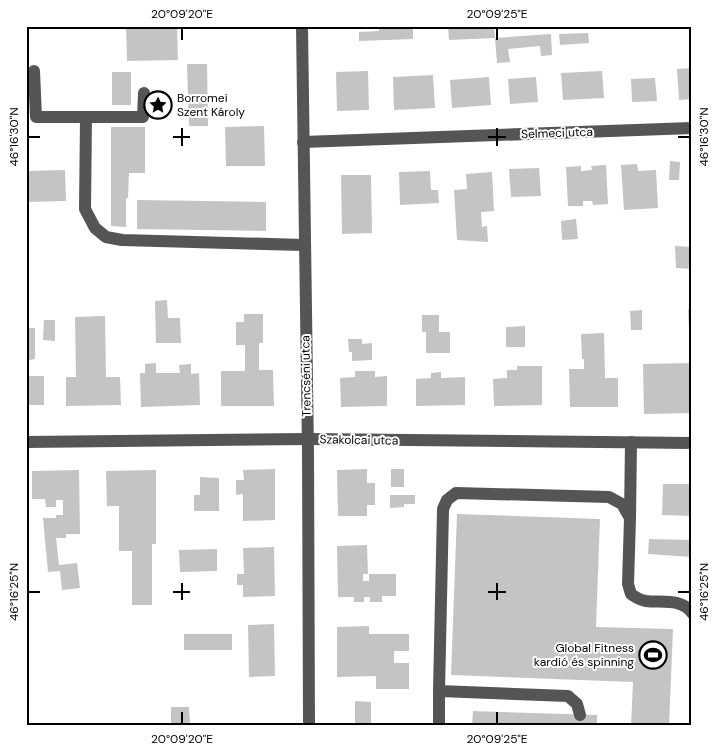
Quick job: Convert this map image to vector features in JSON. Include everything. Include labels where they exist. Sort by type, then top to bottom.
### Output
[{"type":"street","name":"Trencséni utca","points":[[302,26],[309,726]]},
{"type":"street","points":[[34,71],[36,117],[144,117],[144,92]]},
{"type":"street","points":[[86,117],[85,209],[95,228],[106,237],[122,240],[304,245]]},
{"type":"street","name":"Selmeci utca","points":[[303,142],[692,128]]},
{"type":"street","name":"Szakolcai utca","points":[[26,442],[307,439],[692,443]]},
{"type":"street","points":[[631,442],[628,584],[631,594],[643,601],[680,603],[691,610],[692,613]]},
{"type":"street","points":[[439,726],[443,509],[447,500],[456,493],[609,497],[622,504],[630,518]]},
{"type":"street","points":[[439,691],[568,696],[577,704],[580,715]]},
{"type":"building","points":[[177,26],[178,60],[127,61],[126,27]]},
{"type":"building","points":[[379,26],[413,26],[413,39],[359,41],[359,32],[379,31]]},
{"type":"building","points":[[494,26],[495,38],[449,40],[448,27]]},
{"type":"building","points":[[588,33],[589,43],[560,45],[559,34]]},
{"type":"building","points":[[551,34],[552,55],[541,56],[540,46],[508,49],[510,62],[497,63],[495,38]]},
{"type":"building","points":[[187,64],[207,64],[208,126],[189,126]]},
{"type":"building","points":[[692,68],[692,99],[679,100],[677,69]]},
{"type":"building","points":[[368,71],[369,110],[337,111],[336,72]]},
{"type":"building","points":[[602,71],[604,98],[563,100],[561,73]]},
{"type":"building","points":[[112,72],[131,72],[131,105],[112,105]]},
{"type":"building","points":[[433,75],[435,108],[394,110],[393,77]]},
{"type":"building","points":[[489,77],[491,105],[452,108],[450,80]]},
{"type":"building","points":[[536,77],[538,102],[510,104],[508,79]]},
{"type":"building","points":[[655,78],[657,101],[632,102],[631,79]]},
{"type":"building","points":[[264,126],[265,166],[226,166],[225,127]]},
{"type":"building","points":[[111,127],[145,127],[145,173],[129,173],[128,198],[126,198],[126,227],[111,226]]},
{"type":"building","points":[[670,161],[680,162],[679,180],[669,180]]},
{"type":"building","points":[[637,164],[638,171],[656,170],[658,208],[624,210],[621,165]]},
{"type":"building","points":[[606,165],[608,204],[593,205],[592,201],[583,201],[583,206],[568,206],[566,167],[581,166],[581,171],[592,170],[591,166]]},
{"type":"building","points":[[539,168],[541,196],[511,197],[509,169]]},
{"type":"building","points":[[65,170],[66,201],[27,202],[26,171]]},
{"type":"building","points":[[430,171],[431,190],[438,190],[439,203],[400,205],[399,172]]},
{"type":"building","points":[[492,172],[494,211],[481,212],[482,227],[487,226],[488,242],[457,240],[454,190],[467,189],[466,174]]},
{"type":"building","points":[[341,175],[371,175],[372,233],[342,234]]},
{"type":"building","points":[[137,200],[266,202],[266,231],[137,229]]},
{"type":"building","points":[[576,219],[578,239],[562,240],[561,221]]},
{"type":"building","points":[[675,246],[692,247],[692,269],[676,268]]},
{"type":"building","points":[[167,300],[168,318],[180,318],[181,343],[156,343],[155,301]]},
{"type":"building","points":[[688,309],[692,309],[692,329],[689,329]]},
{"type":"building","points":[[642,310],[642,330],[631,330],[630,311]]},
{"type":"building","points":[[244,314],[263,314],[263,343],[259,343],[259,370],[273,370],[274,406],[221,406],[221,371],[245,371],[245,345],[236,345],[236,322],[244,322]]},
{"type":"building","points":[[422,315],[439,315],[439,332],[450,332],[450,353],[426,353],[426,332],[422,332]]},
{"type":"building","points":[[105,316],[106,377],[120,377],[121,405],[66,406],[66,377],[76,377],[75,317]]},
{"type":"building","points":[[44,320],[55,320],[55,341],[43,340]]},
{"type":"building","points":[[525,326],[525,347],[506,347],[506,327]]},
{"type":"building","points":[[26,328],[35,328],[35,359],[29,360],[29,376],[44,376],[44,405],[26,405]]},
{"type":"building","points":[[604,333],[605,378],[618,378],[618,407],[570,407],[569,369],[584,369],[581,334]]},
{"type":"building","points":[[348,339],[362,339],[362,344],[372,343],[372,360],[352,361],[352,352],[349,352]]},
{"type":"building","points":[[156,363],[156,373],[180,373],[179,365],[191,364],[191,374],[199,373],[200,405],[141,407],[140,373],[145,373],[145,364]]},
{"type":"building","points":[[692,363],[692,413],[644,414],[643,364]]},
{"type":"building","points":[[517,366],[542,366],[542,405],[494,406],[493,379],[507,378],[507,370],[517,370]]},
{"type":"building","points":[[355,371],[375,371],[375,377],[387,376],[387,406],[341,407],[340,378],[355,377]]},
{"type":"building","points":[[441,372],[441,378],[465,377],[465,405],[416,406],[416,379],[431,378],[431,373]]},
{"type":"building","points":[[275,469],[275,520],[243,521],[243,494],[236,495],[236,480],[244,480],[243,470]]},
{"type":"building","points":[[367,469],[367,483],[375,483],[375,505],[367,505],[367,516],[338,516],[337,470]]},
{"type":"building","points":[[391,469],[404,469],[404,487],[391,487]]},
{"type":"building","points":[[79,470],[80,534],[66,534],[66,538],[56,538],[59,565],[77,563],[80,588],[62,590],[60,571],[48,572],[43,518],[56,518],[56,515],[63,515],[63,500],[56,500],[56,507],[46,507],[45,499],[32,499],[32,471]]},
{"type":"building","points":[[156,470],[156,544],[152,544],[152,605],[132,605],[132,551],[119,551],[119,506],[107,506],[106,471]]},
{"type":"building","points":[[200,477],[219,478],[219,511],[194,511],[194,495],[200,495]]},
{"type":"building","points":[[663,484],[692,484],[692,516],[662,515]]},
{"type":"building","points":[[390,495],[415,495],[415,504],[404,504],[404,507],[390,508]]},
{"type":"building","points":[[457,514],[600,519],[596,627],[673,629],[669,726],[631,726],[633,682],[451,675]]},
{"type":"building","points":[[649,539],[692,540],[692,557],[648,554]]},
{"type":"building","points":[[367,545],[368,574],[363,574],[363,581],[369,581],[369,574],[396,574],[396,596],[382,596],[382,602],[370,602],[370,597],[364,597],[364,602],[354,602],[354,597],[338,597],[337,546]]},
{"type":"building","points":[[274,547],[275,596],[243,597],[243,585],[237,585],[237,574],[244,574],[243,548]]},
{"type":"building","points":[[217,549],[217,571],[180,572],[179,550]]},
{"type":"building","points":[[274,624],[275,676],[249,677],[248,625]]},
{"type":"building","points":[[369,626],[369,634],[409,634],[409,651],[394,651],[394,663],[409,663],[409,689],[376,689],[376,676],[337,677],[337,627]]},
{"type":"building","points":[[184,634],[232,634],[232,650],[184,650]]},
{"type":"building","points":[[355,701],[371,702],[371,724],[355,723]]},
{"type":"building","points":[[171,707],[189,707],[190,726],[171,726]]},
{"type":"building","points":[[473,711],[597,715],[597,726],[472,726]]},
{"type":"place","name":"Borromei Szent Károly","points":[[158,105]]},
{"type":"place","name":"Global Fitness kardió és spinning","points":[[653,655]]}]
